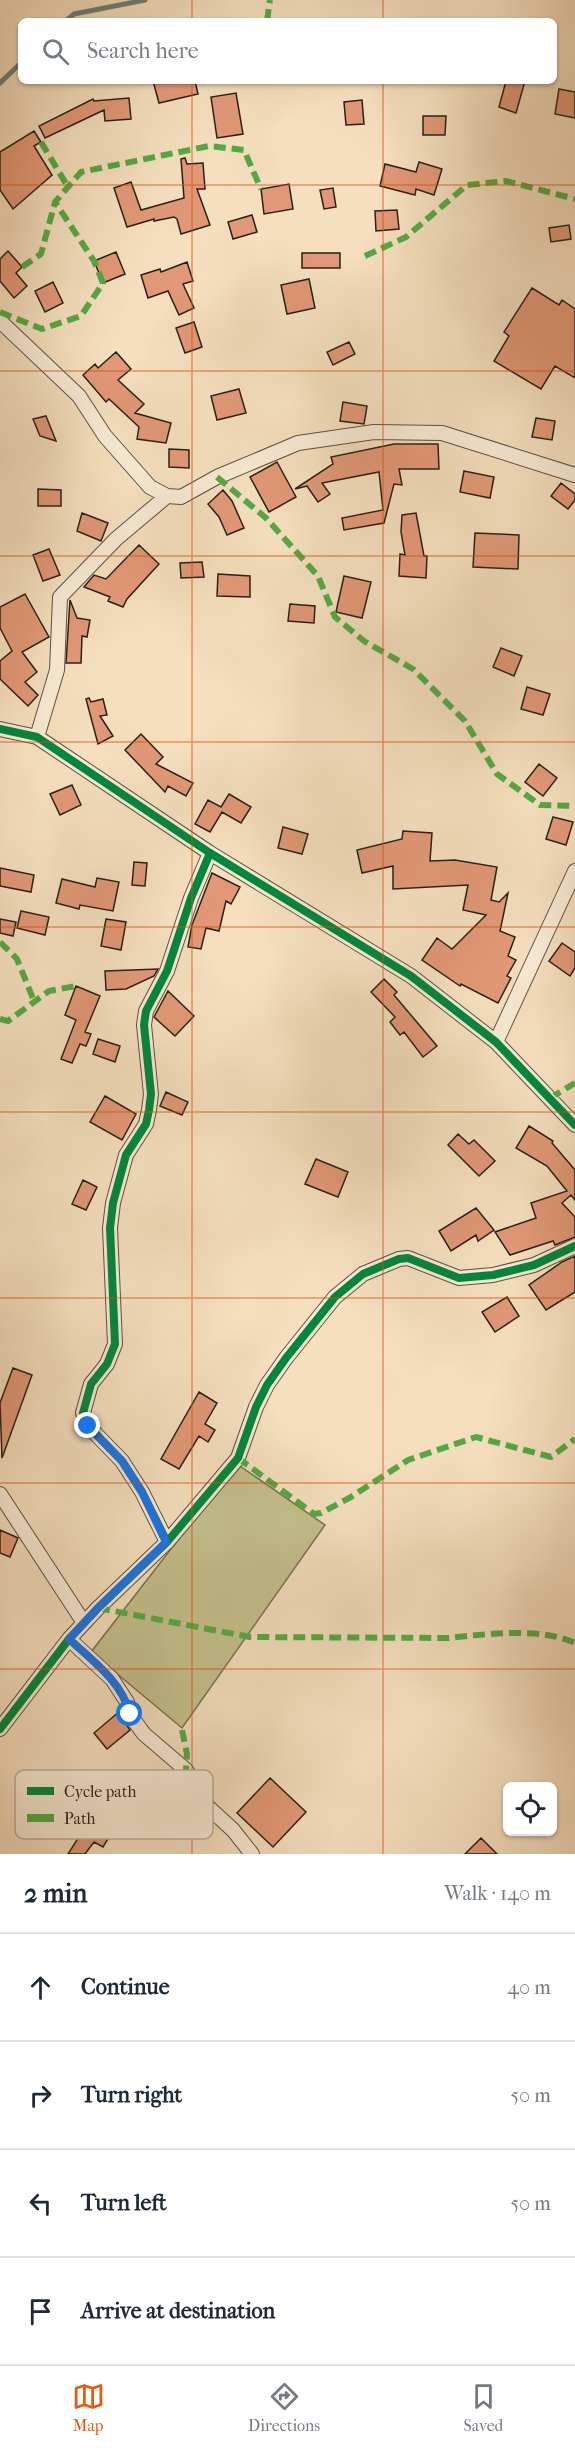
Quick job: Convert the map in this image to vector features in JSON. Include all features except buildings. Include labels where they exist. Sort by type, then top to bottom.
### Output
[{"type":"street","points":[[0,321],[78,396],[105,436],[150,487],[167,496],[181,496],[217,477],[298,443],[374,432],[442,433],[575,476]]},
{"type":"street","points":[[37,737],[57,670],[60,597],[116,539],[167,496]]},
{"type":"street","points":[[0,729],[37,737],[210,853],[411,976],[496,1042],[575,1125]]},
{"type":"street","points":[[166,1542],[142,1492],[122,1461],[88,1426],[83,1413],[91,1384],[107,1364],[115,1344],[110,1228],[113,1203],[126,1155],[146,1124],[149,1110],[151,1094],[144,1025],[146,1011],[167,970],[191,898],[210,853]]},
{"type":"street","points":[[496,1042],[575,871]]},
{"type":"street","points":[[0,1729],[69,1639],[166,1542],[238,1458],[256,1407],[267,1385],[335,1298],[363,1274],[399,1259],[408,1258],[459,1278],[493,1275],[534,1265],[575,1246]]},
{"type":"street","points":[[0,1494],[84,1623]]},
{"type":"street","points":[[69,1639],[112,1679],[127,1702],[130,1714],[144,1734],[186,1770]]},
{"type":"street","points":[[213,1812],[233,1830],[252,1854]]},
{"type":"shaded area","points":[[237,1464],[325,1525],[182,1728],[91,1652]]},
{"type":"waterway","points":[[69,18],[74,14],[145,0]]},
{"type":"waterway","points":[[0,83],[18,66]]},
{"type":"marked path","points":[[267,18],[270,0]]},
{"type":"marked path","points":[[41,142],[68,187]]},
{"type":"marked path","points":[[22,267],[41,254],[55,202],[81,172],[209,146],[244,150],[261,189]]},
{"type":"marked path","points":[[365,256],[406,237],[467,185],[506,181],[575,199]]},
{"type":"marked path","points":[[0,312],[42,329],[81,316],[103,283],[94,261],[55,202]]},
{"type":"marked path","points":[[217,477],[266,518],[318,576],[335,617],[364,641],[413,669],[465,721],[497,774],[540,805],[575,806]]},
{"type":"marked path","points":[[0,942],[17,959],[34,1001]]},
{"type":"marked path","points":[[0,1019],[8,1021],[49,991],[76,986]]},
{"type":"marked path","points":[[550,1098],[575,1083]]},
{"type":"marked path","points":[[238,1458],[314,1514],[321,1513],[351,1497],[408,1460],[476,1437],[551,1457],[575,1439]]},
{"type":"marked path","points":[[98,1608],[250,1637],[449,1638],[530,1633],[561,1638],[575,1643]]},
{"type":"marked path","points":[[182,1730],[187,1754],[186,1770]]},
{"type":"cycle path","points":[[0,729],[37,737],[210,853],[411,976],[496,1042],[575,1125]]},
{"type":"cycle path","points":[[167,1542],[142,1492],[122,1461],[88,1426],[83,1413],[91,1384],[107,1364],[115,1344],[110,1228],[113,1203],[126,1155],[146,1124],[149,1110],[151,1094],[144,1025],[146,1011],[167,971],[191,898],[210,853]]},
{"type":"cycle path","points":[[0,1729],[69,1639],[167,1542],[238,1458],[256,1407],[267,1385],[335,1297],[363,1274],[399,1259],[408,1258],[459,1278],[493,1275],[534,1265],[575,1246]]},
{"type":"route","points":[[88,1426],[122,1461],[142,1492],[166,1542],[69,1639],[112,1679],[127,1702],[130,1714]]}]
